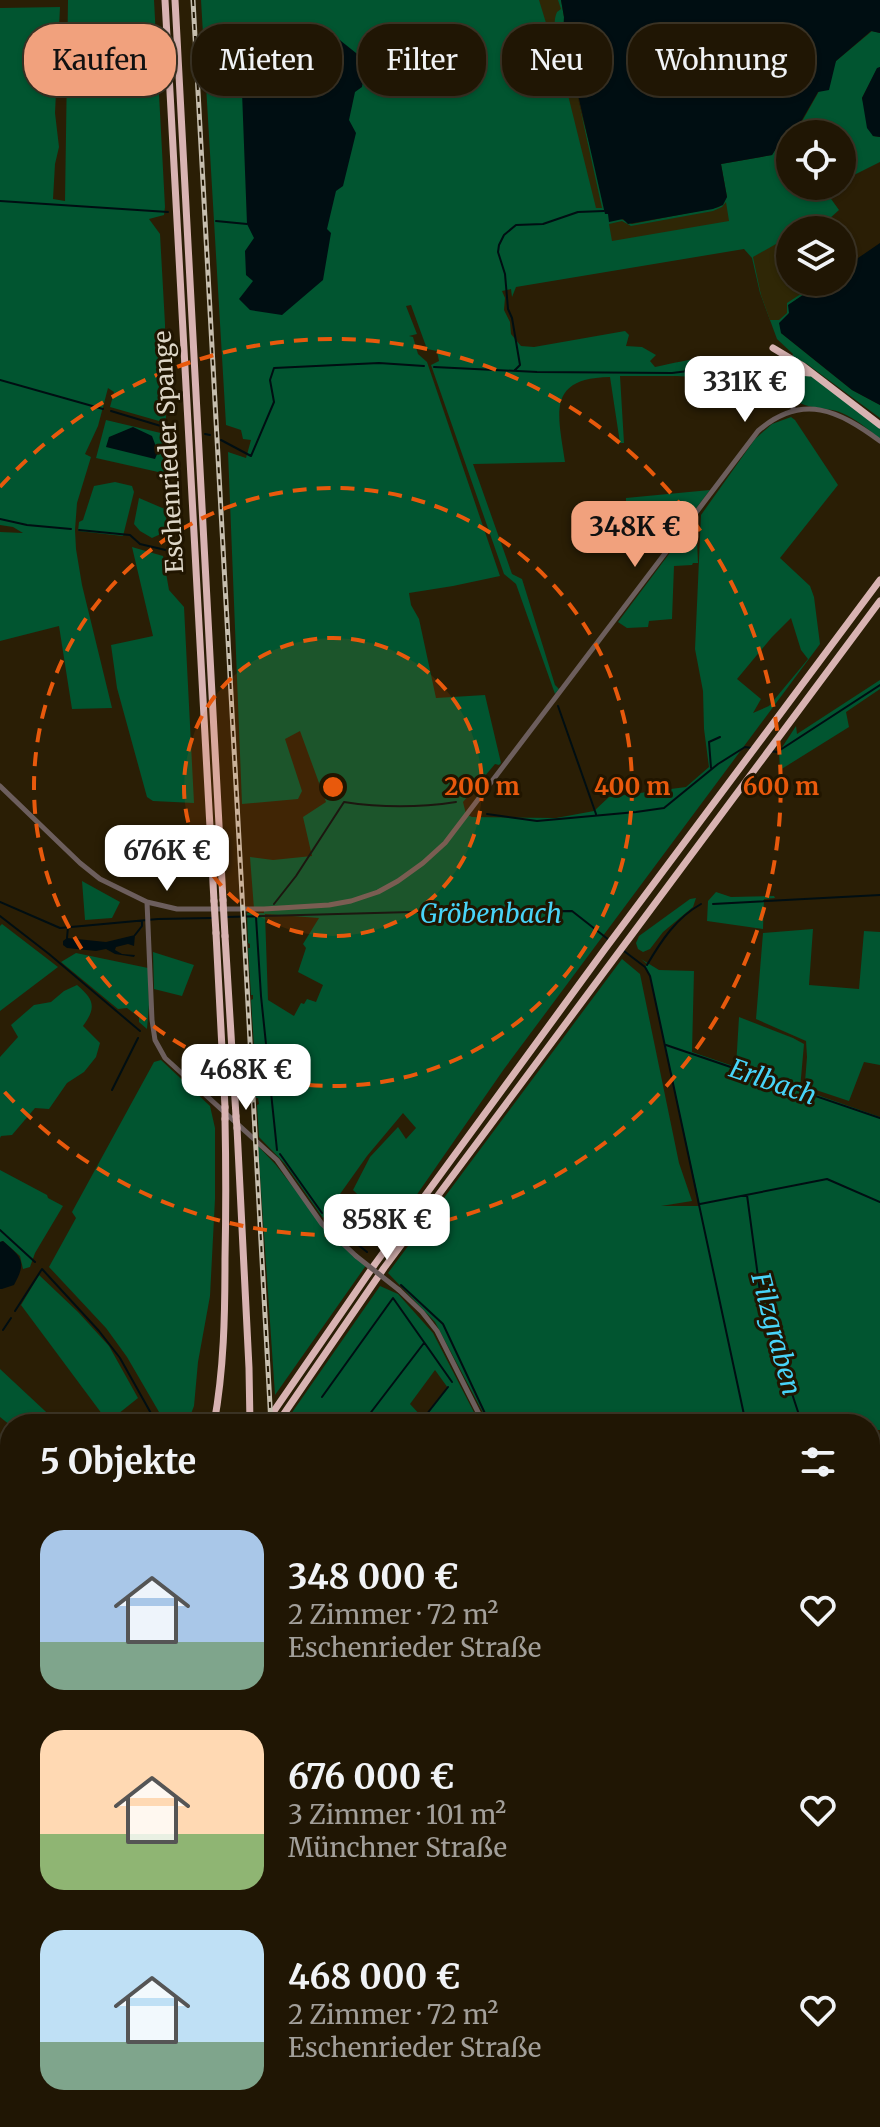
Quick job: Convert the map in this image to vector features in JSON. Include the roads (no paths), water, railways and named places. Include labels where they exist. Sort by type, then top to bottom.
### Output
[{"type":"highway","name":"Eschenrieder Spange","points":[[165,0],[225,1107],[225,1326],[216,1414]]},
{"type":"highway","name":"Eschenrieder Spange","points":[[175,0],[250,1414]]},
{"type":"highway","points":[[773,348],[803,366],[880,425]]},
{"type":"highway","points":[[779,367],[803,366]]},
{"type":"highway","points":[[782,378],[804,371],[812,374]]},
{"type":"highway","points":[[272,1414],[375,1264],[880,580]]},
{"type":"highway","points":[[284,1414],[384,1268],[880,601]]},
{"type":"street","points":[[779,367],[794,411]]},
{"type":"street","points":[[0,786],[91,872],[111,886],[147,902],[194,910],[264,909],[341,903],[378,892],[410,873],[445,843],[765,425],[794,411],[821,410],[839,414],[880,441]]},
{"type":"street","points":[[147,902],[152,1020],[155,1040],[165,1058],[277,1160],[322,1224],[422,1312],[437,1331],[479,1414]]},
{"type":"waterway","points":[[0,201],[168,212]]},
{"type":"waterway","points":[[515,370],[520,365],[508,309],[505,274],[498,252],[504,235],[516,225],[543,224],[578,212],[604,211]]},
{"type":"waterway","points":[[216,221],[247,224]]},
{"type":"waterway","points":[[434,367],[537,372],[672,373],[771,361]]},
{"type":"waterway","points":[[221,440],[251,456],[274,402],[270,380],[274,368],[379,363],[424,366]]},
{"type":"waterway","points":[[0,380],[103,409]]},
{"type":"waterway","points":[[111,411],[174,430]]},
{"type":"waterway","points":[[205,434],[210,435]]},
{"type":"waterway","points":[[0,519],[71,529]]},
{"type":"waterway","points":[[79,530],[130,535],[140,544],[174,552]]},
{"type":"waterway","points":[[770,751],[777,752],[880,685]]},
{"type":"waterway","points":[[558,706],[596,814]]},
{"type":"waterway","points":[[711,768],[709,742],[720,737]]},
{"type":"waterway","points":[[487,814],[537,821],[664,808],[718,764],[745,747],[752,748]]},
{"type":"waterway","points":[[274,904],[344,802],[400,806],[456,802]]},
{"type":"waterway","points":[[713,904],[880,895]]},
{"type":"waterway","name":"Gröbenbach","points":[[0,902],[60,928],[158,919],[211,918]]},
{"type":"waterway","points":[[647,965],[677,923],[701,904]]},
{"type":"waterway","name":"Gröbenbach","points":[[226,917],[572,911],[609,940]]},
{"type":"waterway","points":[[0,916],[140,1031]]},
{"type":"waterway","points":[[256,917],[277,1150]]},
{"type":"waterway","points":[[135,935],[142,922]]},
{"type":"waterway","points":[[67,938],[68,927]]},
{"type":"waterway","name":"Gröbenbach","points":[[624,951],[645,967],[650,976],[744,1414]]},
{"type":"waterway","points":[[112,1090],[138,1038]]},
{"type":"waterway","name":"Erlbach","points":[[666,1045],[880,1118]]},
{"type":"waterway","points":[[280,1154],[322,1213]]},
{"type":"waterway","points":[[700,1204],[827,1179],[880,1202]]},
{"type":"waterway","name":"Filzgraben","points":[[747,1195],[761,1299],[799,1414]]},
{"type":"waterway","points":[[331,1223],[367,1252]]},
{"type":"waterway","points":[[0,1230],[35,1262]]},
{"type":"waterway","points":[[15,1311],[42,1269],[120,1358],[151,1414]]},
{"type":"waterway","points":[[401,1285],[443,1324],[485,1414]]},
{"type":"waterway","points":[[322,1397],[393,1298],[452,1382]]},
{"type":"waterway","points":[[3,1330],[11,1318]]},
{"type":"waterway","points":[[370,1414],[424,1343]]},
{"type":"waterway","points":[[427,1414],[448,1387]]},
{"type":"railway","points":[[193,0],[270,1414]]}]
